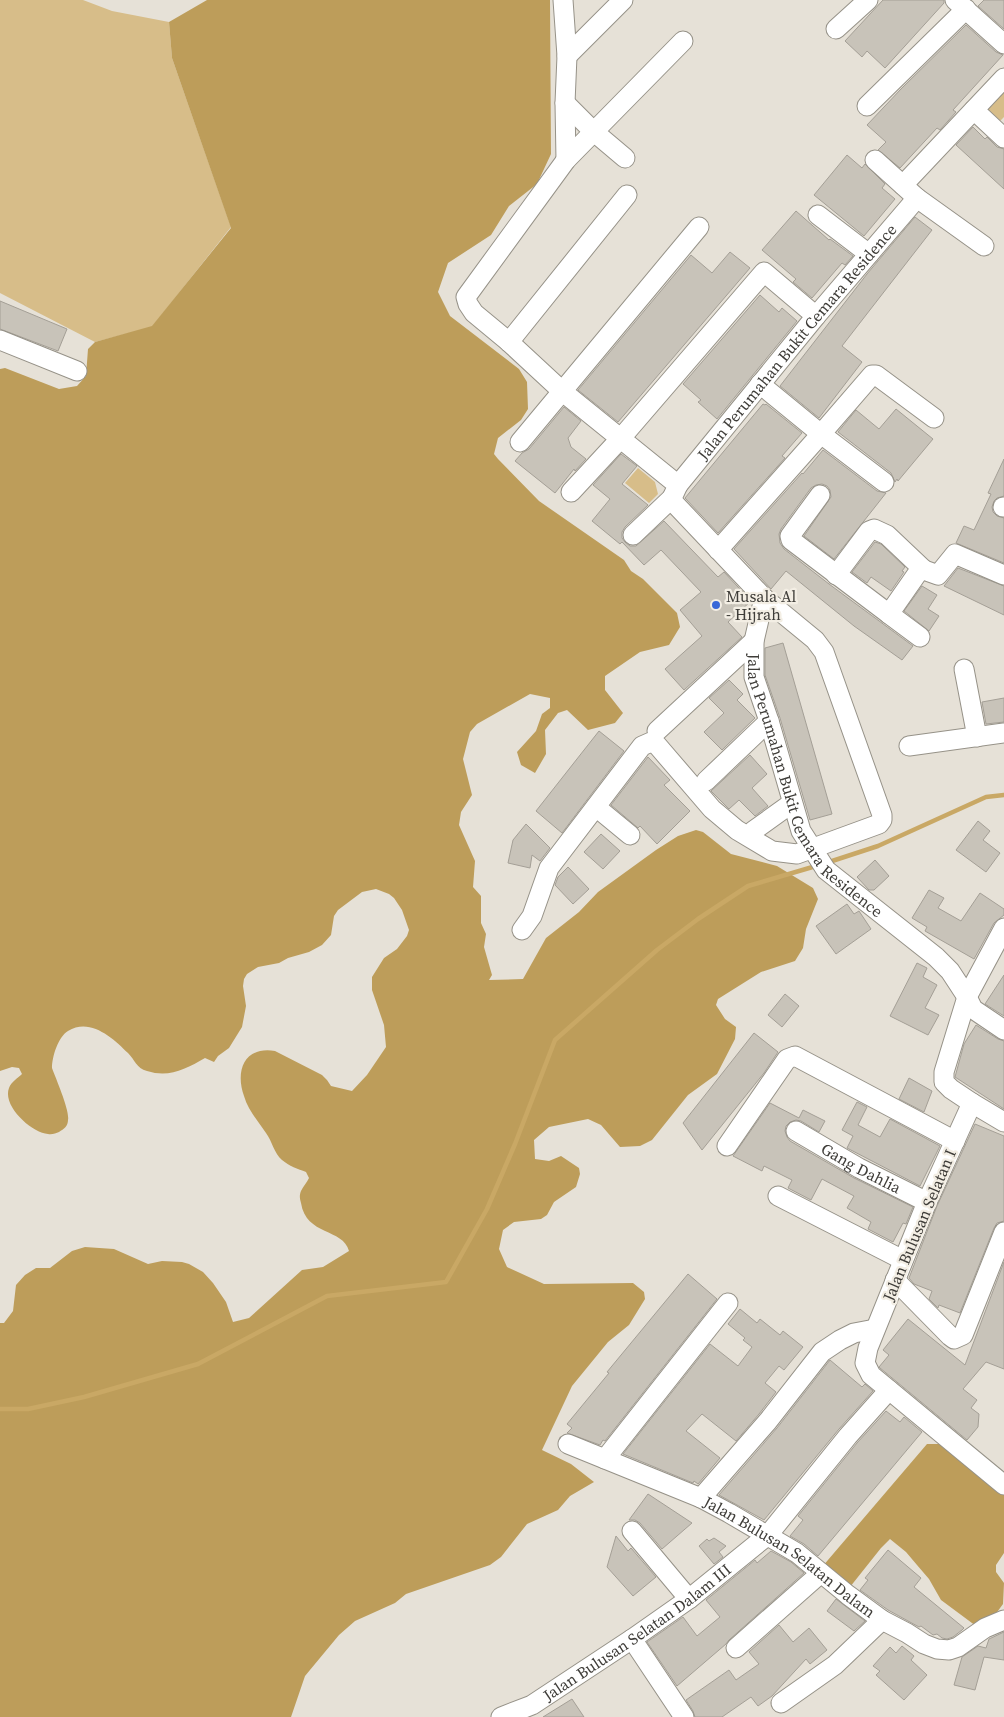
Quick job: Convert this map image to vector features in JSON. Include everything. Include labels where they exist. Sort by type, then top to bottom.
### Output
[{"type":"street","points":[[563,0],[567,56],[564,103],[566,160]]},
{"type":"street","points":[[567,56],[624,0]]},
{"type":"street","points":[[836,29],[868,0]]},
{"type":"street","points":[[867,106],[961,5],[1004,44]]},
{"type":"street","points":[[522,930],[532,916],[549,868],[642,746],[651,742],[657,745],[712,809],[737,830],[772,851],[819,859],[880,824],[882,820],[882,815],[824,652],[815,640],[764,598],[674,504],[675,492],[621,438],[563,392],[509,342],[474,314],[466,297],[566,160],[683,41]]},
{"type":"street","points":[[903,186],[1004,78]]},
{"type":"street","points":[[564,103],[625,158]]},
{"type":"street","points":[[974,110],[1004,138]]},
{"type":"street","points":[[875,160],[917,198],[984,246]]},
{"type":"street","points":[[509,342],[627,195]]},
{"type":"street","name":"Jalan Perumahan Bukit Cemara Residence","points":[[633,534],[675,492],[760,384],[917,198]]},
{"type":"street","points":[[818,215],[869,254]]},
{"type":"street","points":[[520,442],[698,227]]},
{"type":"street","points":[[571,492],[621,438],[764,272],[816,316]]},
{"type":"street","points":[[1,341],[77,371]]},
{"type":"street","points":[[718,550],[872,375],[874,374],[934,418]]},
{"type":"street","points":[[760,384],[884,482]]},
{"type":"street","points":[[820,495],[790,538],[791,540],[920,637]]},
{"type":"street","points":[[836,575],[869,531],[874,529],[887,535],[924,570],[938,575],[955,554],[1004,574]]},
{"type":"street","points":[[889,614],[919,571],[924,570]]},
{"type":"street","name":"Jalan Perumahan Bukit Cemara Residence","points":[[764,598],[754,641],[754,677],[769,721],[801,832],[819,859],[936,957],[950,971],[973,1009],[1004,1030]]},
{"type":"street","points":[[657,731],[754,641]]},
{"type":"street","points":[[964,669],[977,737]]},
{"type":"street","points":[[706,781],[769,721]]},
{"type":"street","points":[[909,746],[1004,733]]},
{"type":"street","points":[[753,831],[792,802]]},
{"type":"street","points":[[596,807],[630,835]]},
{"type":"street","points":[[1004,929],[967,997],[944,1072],[944,1082],[951,1089],[1004,1122]]},
{"type":"street","points":[[727,1146],[787,1059],[795,1056],[955,1141]]},
{"type":"street","name":"Jalan Bulusan Selatan I","points":[[972,1103],[903,1260],[868,1348],[865,1363],[871,1374],[889,1390],[1004,1485]]},
{"type":"street","name":"Gang Dahlia","points":[[796,1131],[859,1168],[927,1202]]},
{"type":"street","points":[[778,1196],[903,1260]]},
{"type":"street","points":[[895,1280],[950,1336],[954,1339],[960,1338],[963,1335],[1004,1232]]},
{"type":"street","points":[[605,1459],[728,1303]]},
{"type":"street","points":[[701,1498],[768,1421],[822,1352],[854,1333],[876,1329]]},
{"type":"street","name":"Jalan Bulusan Selatan Dalam III","points":[[501,1717],[535,1711],[689,1599],[768,1535],[848,1436],[889,1390]]},
{"type":"street","name":"Jalan Bulusan Selatan Dalam","points":[[568,1444],[701,1498],[768,1535],[797,1553],[848,1596],[882,1620],[924,1644],[938,1649],[949,1650],[958,1647],[985,1628],[1004,1620]]},
{"type":"street","points":[[632,1531],[689,1599]]},
{"type":"street","points":[[736,1648],[821,1573]]},
{"type":"street","points":[[781,1703],[836,1665],[882,1620]]},
{"type":"street","points":[[632,1639],[684,1717]]},
{"type":"shaded area","points":[[0,0],[83,0],[112,11],[169,22],[172,58],[231,227],[152,327],[95,342],[0,293]]},
{"type":"shaded area","points":[[207,0],[550,0],[551,154],[537,184],[509,206],[491,235],[448,263],[438,292],[450,316],[519,369],[527,382],[528,409],[521,420],[498,438],[494,454],[539,501],[624,560],[631,571],[643,579],[677,613],[680,627],[669,645],[640,652],[605,676],[605,690],[623,713],[615,723],[588,730],[567,710],[558,713],[545,730],[546,754],[535,773],[521,765],[517,752],[536,731],[542,714],[550,708],[550,698],[530,694],[477,724],[470,732],[463,759],[472,795],[461,812],[459,825],[475,861],[473,887],[481,896],[481,923],[486,934],[484,947],[492,975],[489,980],[523,979],[546,938],[579,912],[598,892],[678,836],[696,830],[703,832],[731,854],[777,866],[813,888],[818,899],[806,929],[803,948],[795,961],[761,972],[718,999],[716,1005],[725,1019],[736,1027],[735,1039],[717,1074],[688,1095],[652,1140],[640,1146],[620,1147],[601,1125],[588,1119],[549,1127],[534,1140],[535,1159],[549,1161],[561,1156],[579,1168],[580,1174],[576,1187],[554,1202],[547,1215],[541,1219],[514,1222],[503,1230],[499,1249],[507,1267],[544,1284],[633,1283],[644,1292],[645,1299],[629,1325],[608,1342],[572,1386],[542,1450],[571,1464],[594,1482],[570,1496],[558,1510],[527,1524],[501,1557],[490,1565],[406,1594],[395,1603],[355,1621],[339,1635],[305,1676],[291,1717],[0,1717],[0,1323],[4,1323],[13,1311],[16,1285],[25,1275],[36,1268],[50,1268],[72,1251],[85,1247],[114,1249],[148,1264],[162,1261],[182,1262],[203,1272],[226,1302],[233,1322],[249,1318],[302,1270],[323,1267],[349,1251],[340,1238],[317,1227],[304,1214],[300,1194],[309,1178],[306,1172],[288,1164],[277,1154],[268,1136],[248,1106],[241,1087],[242,1069],[244,1062],[256,1052],[264,1050],[275,1051],[322,1075],[331,1086],[352,1091],[367,1075],[386,1047],[384,1025],[372,990],[372,977],[384,958],[397,949],[407,936],[409,930],[402,910],[394,898],[376,889],[362,892],[338,910],[334,916],[331,935],[322,945],[279,963],[258,967],[247,974],[243,986],[246,1006],[242,1027],[229,1048],[218,1056],[214,1062],[205,1058],[184,1069],[170,1073],[155,1073],[143,1070],[128,1053],[101,1031],[85,1026],[76,1027],[68,1031],[61,1038],[54,1053],[52,1063],[52,1068],[67,1110],[68,1122],[65,1127],[59,1132],[52,1134],[34,1129],[20,1117],[10,1103],[9,1088],[22,1074],[19,1068],[12,1067],[0,1071],[0,369],[5,368],[59,389],[77,386],[86,376],[88,349],[95,342],[152,326],[231,228],[172,58],[169,22]]},
{"type":"shaded area","points":[[1004,82],[1004,117],[995,126],[978,109]]},
{"type":"shaded area","points":[[638,468],[655,482],[658,494],[649,503],[625,483]]},
{"type":"shaded area","points":[[927,1444],[940,1444],[1004,1492],[1004,1553],[996,1565],[996,1572],[1004,1583],[1003,1604],[992,1619],[976,1626],[941,1600],[929,1579],[906,1552],[890,1539],[850,1587],[822,1567]]},
{"type":"building","points":[[883,0],[944,0],[944,3],[885,68],[867,51],[862,57],[845,41]]},
{"type":"building","points":[[984,0],[1004,0],[1004,29],[978,6]]},
{"type":"building","points":[[966,25],[996,52],[1003,55],[953,110],[956,112],[940,130],[937,128],[900,168],[878,150],[886,142],[867,125]]},
{"type":"building","points":[[973,127],[985,139],[987,137],[997,147],[1004,149],[1004,189],[956,145]]},
{"type":"building","points":[[847,155],[862,168],[865,164],[885,184],[882,188],[895,199],[864,236],[814,195]]},
{"type":"building","points":[[796,211],[829,240],[853,256],[845,265],[842,263],[812,298],[793,282],[796,279],[762,250]]},
{"type":"building","points":[[915,217],[932,230],[842,346],[862,362],[819,418],[780,386],[867,274]]},
{"type":"building","points":[[730,252],[750,268],[618,422],[578,390],[691,255],[712,273]]},
{"type":"building","points":[[760,295],[779,312],[782,308],[797,321],[717,419],[698,402],[701,400],[683,384]]},
{"type":"building","points":[[0,301],[67,329],[58,351],[0,329]]},
{"type":"building","points":[[763,404],[766,404],[802,433],[782,456],[785,458],[718,533],[685,498]]},
{"type":"building","points":[[564,407],[581,421],[568,438],[571,447],[586,459],[575,471],[574,469],[555,493],[515,461],[522,453],[529,449]]},
{"type":"building","points":[[896,409],[933,439],[898,481],[897,479],[895,482],[891,473],[838,432],[856,410],[879,429]]},
{"type":"building","points":[[823,450],[877,491],[886,493],[834,559],[804,536],[831,497],[830,490],[822,484],[811,488],[781,529],[779,534],[780,543],[784,549],[829,584],[913,646],[902,660],[854,626],[786,571],[771,589],[734,549]]},
{"type":"building","points":[[621,454],[637,466],[622,484],[648,505],[625,527],[622,532],[622,538],[625,542],[630,546],[636,546],[664,521],[718,577],[724,572],[751,601],[728,622],[742,637],[684,690],[665,669],[702,636],[680,610],[701,592],[661,550],[644,565],[622,542],[620,544],[592,521],[610,499],[593,485]]},
{"type":"building","points":[[1004,459],[1004,496],[997,498],[992,507],[993,512],[997,516],[1004,518],[1004,563],[956,543],[964,526],[974,530],[991,494],[988,493]]},
{"type":"building","points":[[875,542],[881,544],[905,567],[902,571],[904,572],[891,591],[871,577],[867,583],[852,572]]},
{"type":"building","points":[[958,568],[1004,586],[1004,615],[944,586]]},
{"type":"building","points":[[922,586],[937,595],[928,609],[939,616],[929,631],[904,611]]},
{"type":"building","points":[[783,643],[832,814],[810,820],[780,718],[765,675],[765,648]]},
{"type":"building","points":[[729,680],[743,694],[737,700],[755,718],[722,750],[704,732],[724,713],[709,698]]},
{"type":"building","points":[[1004,698],[1004,722],[986,724],[982,702]]},
{"type":"building","points":[[599,731],[624,751],[562,833],[536,811]]},
{"type":"building","points":[[750,755],[767,774],[752,788],[768,806],[755,816],[739,800],[729,809],[711,791]]},
{"type":"building","points":[[648,757],[670,780],[664,785],[690,811],[657,844],[640,826],[638,828],[611,805]]},
{"type":"building","points":[[978,821],[990,831],[983,840],[1000,853],[986,872],[956,850]]},
{"type":"building","points":[[526,824],[550,848],[540,861],[532,855],[530,868],[508,863],[513,840]]},
{"type":"building","points":[[601,834],[620,851],[603,869],[584,852]]},
{"type":"building","points":[[875,860],[889,876],[874,890],[869,890],[857,877]]},
{"type":"building","points":[[568,867],[589,889],[573,904],[555,885],[558,877]]},
{"type":"building","points":[[929,890],[944,898],[938,908],[961,921],[980,893],[1004,909],[1004,915],[994,923],[974,959],[925,931],[927,927],[912,918]]},
{"type":"building","points":[[847,904],[854,914],[859,911],[871,929],[836,954],[816,926]]},
{"type":"building","points":[[917,963],[927,968],[923,977],[937,985],[925,1008],[939,1015],[928,1035],[890,1016]]},
{"type":"building","points":[[1004,975],[1004,1016],[985,1004]]},
{"type":"building","points":[[785,994],[799,1006],[782,1027],[768,1015]]},
{"type":"building","points":[[976,1025],[1004,1041],[1004,1109],[955,1077],[964,1044]]},
{"type":"building","points":[[754,1033],[778,1052],[764,1073],[702,1150],[683,1123]]},
{"type":"building","points":[[909,1078],[932,1091],[924,1112],[899,1099]]},
{"type":"building","points":[[857,1102],[867,1107],[858,1125],[880,1137],[890,1119],[940,1146],[920,1186],[847,1148],[853,1136],[842,1130]]},
{"type":"building","points":[[770,1103],[799,1118],[803,1110],[825,1121],[819,1132],[801,1121],[790,1122],[786,1126],[785,1131],[790,1141],[854,1178],[913,1207],[906,1224],[903,1223],[893,1242],[868,1229],[871,1222],[847,1208],[854,1196],[822,1179],[811,1200],[788,1188],[792,1180],[764,1166],[762,1171],[733,1156]]},
{"type":"building","points":[[975,1124],[1004,1136],[1004,1221],[997,1223],[994,1228],[960,1313],[939,1305],[938,1308],[929,1299],[932,1291],[914,1284],[909,1278],[937,1206]]},
{"type":"building","points":[[1004,1262],[1004,1369],[986,1362],[963,1389],[977,1400],[971,1408],[979,1414],[978,1427],[967,1440],[879,1367],[889,1355],[883,1350],[908,1319],[965,1365]]},
{"type":"building","points":[[688,1274],[717,1299],[605,1441],[603,1440],[600,1445],[567,1433],[572,1428],[567,1424],[609,1373],[607,1372]]},
{"type":"building","points":[[740,1309],[757,1323],[760,1319],[780,1335],[783,1331],[803,1347],[784,1370],[779,1366],[765,1383],[776,1392],[759,1414],[736,1441],[702,1414],[686,1431],[720,1458],[698,1484],[623,1454],[710,1344],[738,1366],[752,1347],[743,1340],[745,1338],[728,1324]]},
{"type":"building","points":[[830,1360],[862,1387],[865,1384],[873,1391],[764,1520],[719,1495],[777,1428]]},
{"type":"building","points":[[886,1411],[900,1422],[904,1417],[922,1432],[818,1556],[804,1544],[790,1536],[803,1520],[798,1516],[857,1443]]},
{"type":"building","points":[[648,1494],[692,1523],[662,1549],[640,1523],[635,1520],[629,1520]]},
{"type":"building","points":[[616,1536],[628,1551],[631,1548],[656,1577],[633,1596],[607,1567]]},
{"type":"building","points":[[714,1538],[726,1546],[719,1552],[723,1557],[714,1564],[699,1546],[707,1539],[709,1541]]},
{"type":"building","points":[[888,1550],[921,1578],[914,1587],[964,1628],[962,1630],[947,1639],[937,1634],[933,1635],[921,1626],[919,1627],[888,1610],[860,1590],[868,1580],[865,1578]]},
{"type":"building","points":[[771,1551],[791,1562],[804,1573],[677,1686],[647,1642],[683,1617],[697,1636],[720,1617],[706,1600],[755,1560],[757,1563]]},
{"type":"building","points":[[836,1599],[865,1621],[854,1631],[827,1611]]},
{"type":"building","points":[[779,1625],[793,1642],[809,1628],[827,1650],[810,1664],[806,1659],[772,1696],[758,1706],[751,1697],[722,1717],[695,1717],[686,1700],[729,1670],[736,1680],[759,1664],[749,1652]]},
{"type":"building","points":[[1004,1632],[1004,1660],[984,1657],[975,1690],[954,1685],[962,1657],[978,1646],[986,1648],[989,1639]]},
{"type":"building","points":[[902,1646],[914,1656],[911,1660],[927,1675],[904,1700],[876,1675],[880,1671],[873,1666],[890,1647],[896,1653]]},
{"type":"building","points":[[572,1699],[584,1717],[543,1717]]},
{"type":"waterway","points":[[826,863],[878,846],[986,797],[1004,795]]},
{"type":"waterway","points":[[0,1409],[28,1409],[84,1397],[198,1364],[327,1296],[446,1282],[487,1209],[515,1144],[555,1040],[657,950],[698,919],[748,886],[816,866]]},
{"type":"place","name":"Musala Al - Hijrah","points":[[716,605]]}]
